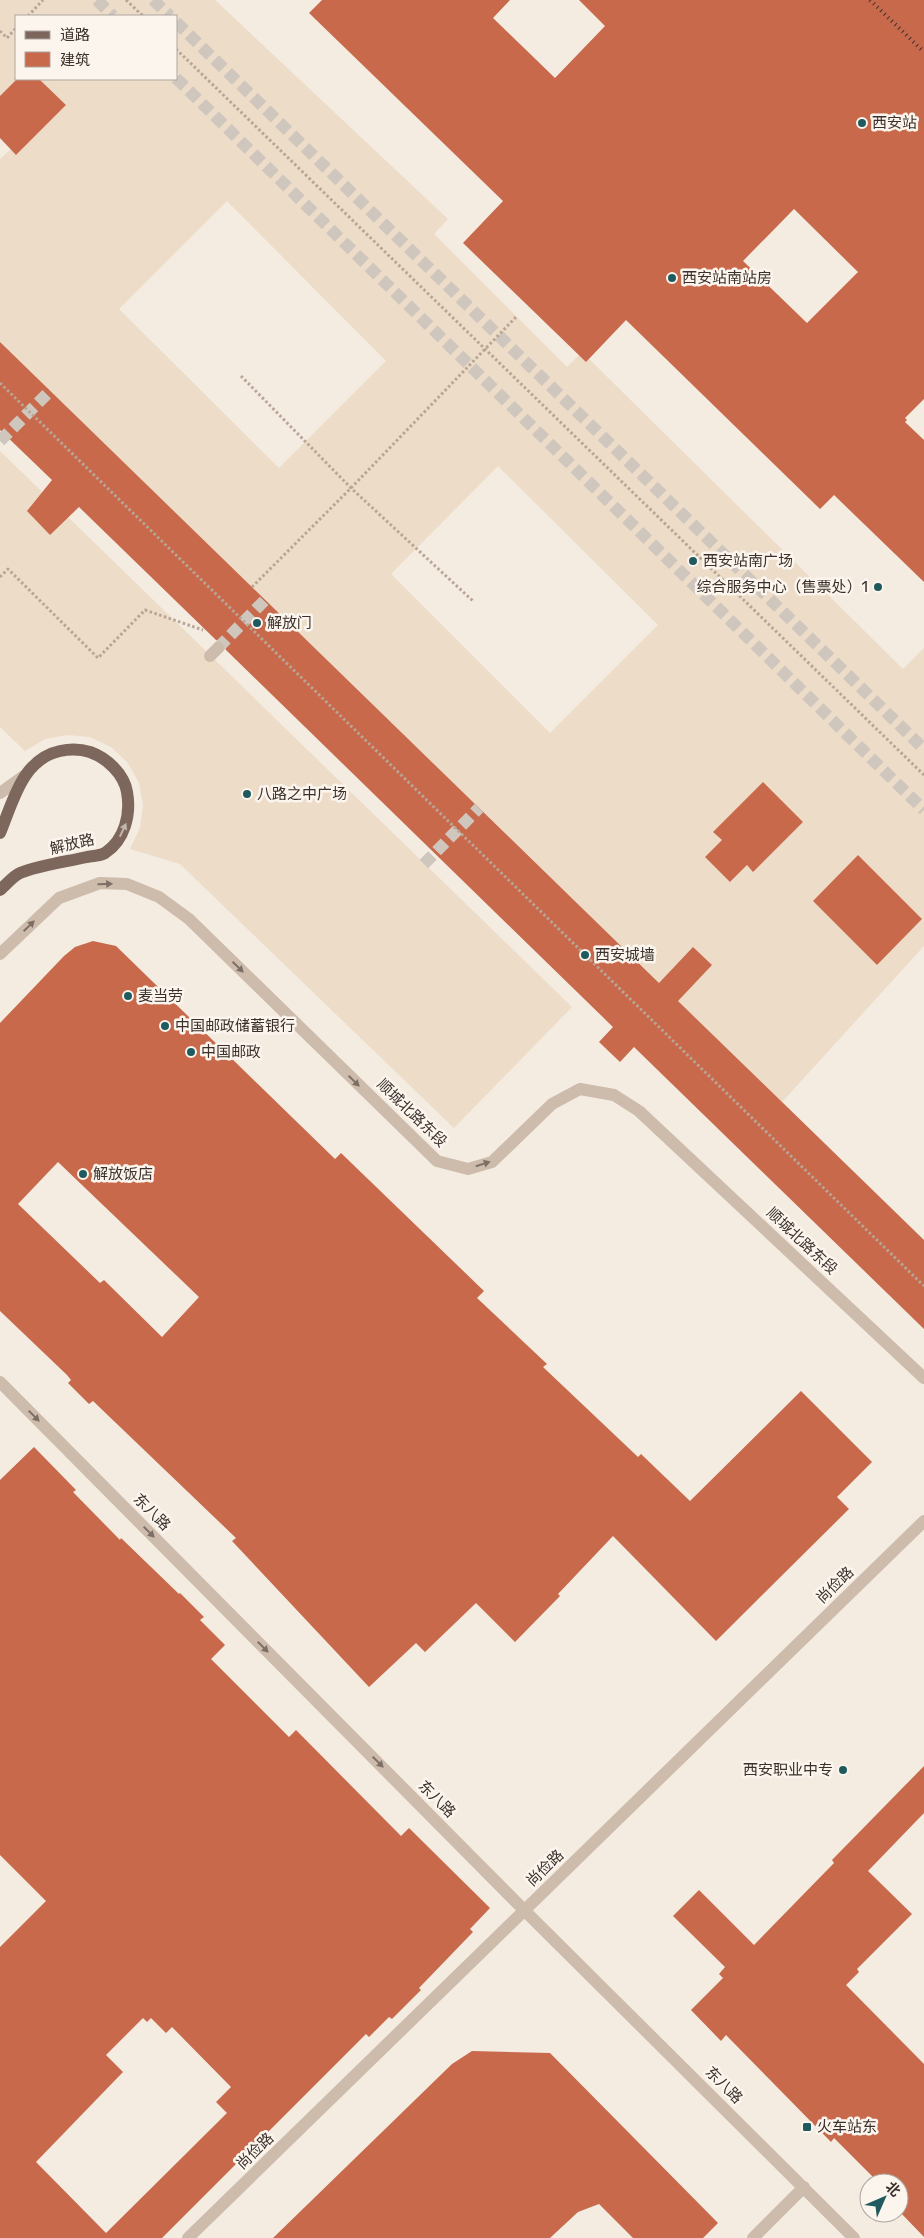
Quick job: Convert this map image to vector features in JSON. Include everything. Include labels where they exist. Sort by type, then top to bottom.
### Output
[{"type":"main road","name":"解放路","points":[[0,833],[24,776],[36,762],[52,753],[70,749],[89,752],[105,759],[118,772],[127,789],[130,807],[126,825],[118,841],[104,853],[18,873],[0,890]]},
{"type":"street","points":[[0,793],[24,776]]},
{"type":"street","name":"顺城北路东段","points":[[0,954],[59,898],[100,883],[127,884],[159,897],[189,919],[437,1161],[468,1169],[492,1162],[552,1104],[580,1089],[614,1095],[639,1111],[924,1378]]},
{"type":"street","name":"东八路","points":[[0,1382],[854,2238]]},
{"type":"street","name":"尚俭路","points":[[188,2238],[924,1521]]},
{"type":"street","points":[[753,2238],[804,2187]]},
{"type":"path","points":[[29,15],[44,0]]},
{"type":"path","points":[[126,0],[142,15]]},
{"type":"path","points":[[0,30],[7,38],[15,29]]},
{"type":"path","points":[[178,50],[924,774]]},
{"type":"path","points":[[252,587],[351,488],[516,317]]},
{"type":"path","points":[[241,376],[351,488],[473,601]]},
{"type":"path","points":[[0,383],[924,1286]]},
{"type":"path","points":[[0,577],[8,568],[98,658],[145,610],[206,631]]},
{"type":"shaded area","name":"西安站南广场","points":[[0,0],[215,0],[448,219],[434,234],[567,367],[582,352],[903,669],[924,648],[924,946],[782,1102],[0,343],[0,159],[11,149],[17,154],[66,105],[40,80],[178,80],[178,15],[15,15],[16,80],[0,96]],"holes":[[[227,201],[386,361],[279,468],[119,309]],[[498,466],[658,625],[550,733],[391,574]],[[803,822],[753,871],[747,865],[731,882],[705,857],[722,840],[714,832]],[[858,855],[922,919],[877,964],[813,901]]]},
{"type":"shaded area","name":"八路之中广场","points":[[0,451],[572,1007],[454,1128],[180,864],[130,849],[140,828],[143,805],[139,783],[128,763],[111,747],[90,737],[67,735],[45,739],[25,751],[0,727]]},
{"type":"building","points":[[322,0],[510,0],[493,18],[555,78],[605,26],[579,0],[924,0],[924,399],[905,418],[907,420],[905,422],[924,440],[924,582],[834,495],[820,509],[626,320],[586,362],[463,243],[503,201],[309,13]],"holes":[[[794,209],[858,272],[807,323],[743,261]]]},
{"type":"building","points":[[16,80],[40,80],[66,105],[16,155],[0,138],[0,96]]},
{"type":"building","name":"西安城墙","points":[[0,342],[659,983],[693,947],[712,965],[678,1001],[924,1240],[924,1329],[634,1047],[620,1062],[599,1042],[613,1027],[226,650],[223,642],[216,640],[79,507],[50,535],[27,511],[52,480],[0,430]]},
{"type":"building","points":[[763,782],[803,822],[753,872],[747,865],[730,882],[705,857],[722,840],[713,832]]},
{"type":"building","points":[[858,855],[922,919],[877,965],[813,901]]},
{"type":"building","points":[[93,941],[116,946],[335,1159],[341,1153],[484,1291],[477,1298],[547,1364],[543,1367],[638,1457],[641,1454],[690,1501],[801,1391],[872,1462],[837,1497],[849,1509],[716,1641],[613,1536],[558,1594],[560,1596],[515,1642],[476,1603],[425,1652],[416,1643],[369,1687],[232,1541],[236,1538],[93,1401],[89,1404],[68,1383],[71,1380],[67,1375],[0,1311],[0,1023],[64,956],[75,947]],"holes":[[[58,1162],[199,1297],[162,1337],[104,1280],[100,1283],[18,1204]]]},
{"type":"building","points":[[34,1447],[76,1490],[73,1492],[120,1540],[121,1538],[204,1617],[200,1620],[225,1645],[211,1659],[289,1737],[296,1730],[401,1836],[409,1828],[490,1908],[470,1929],[473,1932],[419,1988],[421,1990],[392,2019],[389,2017],[369,2037],[366,2034],[162,2238],[0,2238],[0,1947],[46,1901],[0,1855],[0,1480]],"holes":[[[143,2018],[147,2022],[151,2018],[166,2033],[172,2027],[231,2087],[216,2102],[227,2113],[106,2233],[36,2162],[123,2072],[106,2055]]]},
{"type":"building","points":[[924,1766],[924,1813],[868,1871],[912,1914],[857,1969],[859,1972],[846,1985],[924,2064],[924,2237],[909,2221],[909,2173],[869,2173],[834,2138],[831,2142],[726,2035],[721,2041],[691,2010],[723,1978],[719,1974],[725,1967],[673,1916],[699,1890],[754,1945],[834,1863],[832,1860]]},
{"type":"building","points":[[472,2051],[550,2053],[718,2223],[703,2238],[633,2238],[599,2204],[578,2212],[550,2238],[273,2238],[452,2064]]},
{"type":"tunnel","points":[[97,0],[112,15]]},
{"type":"tunnel","points":[[153,0],[169,15]]},
{"type":"tunnel","points":[[178,24],[924,749]]},
{"type":"tunnel","points":[[178,80],[924,810]]},
{"type":"tunnel","points":[[0,441],[50,391]]},
{"type":"tunnel","points":[[218,648],[265,600]]},
{"type":"tunnel","points":[[424,864],[479,808]]},
{"type":"railway","points":[[870,0],[924,52]]},
{"type":"place","name":"西安站","points":[[862,123]]},
{"type":"place","name":"西安站南站房","points":[[672,278]]},
{"type":"place","name":"西安站南广场","points":[[693,561]]},
{"type":"place","name":"综合服务中心（售票处）1","points":[[878,587]]},
{"type":"place","name":"解放门","points":[[257,623]]},
{"type":"place","name":"八路之中广场","points":[[247,794]]},
{"type":"place","name":"西安城墙","points":[[585,955]]},
{"type":"place","name":"麦当劳","points":[[128,996]]},
{"type":"place","name":"中国邮政储蓄银行","points":[[165,1026]]},
{"type":"place","name":"中国邮政","points":[[191,1052]]},
{"type":"place","name":"解放饭店","points":[[83,1174]]},
{"type":"place","name":"西安职业中专","points":[[843,1770]]},
{"type":"place","name":"火车站东","points":[[807,2127]]}]
